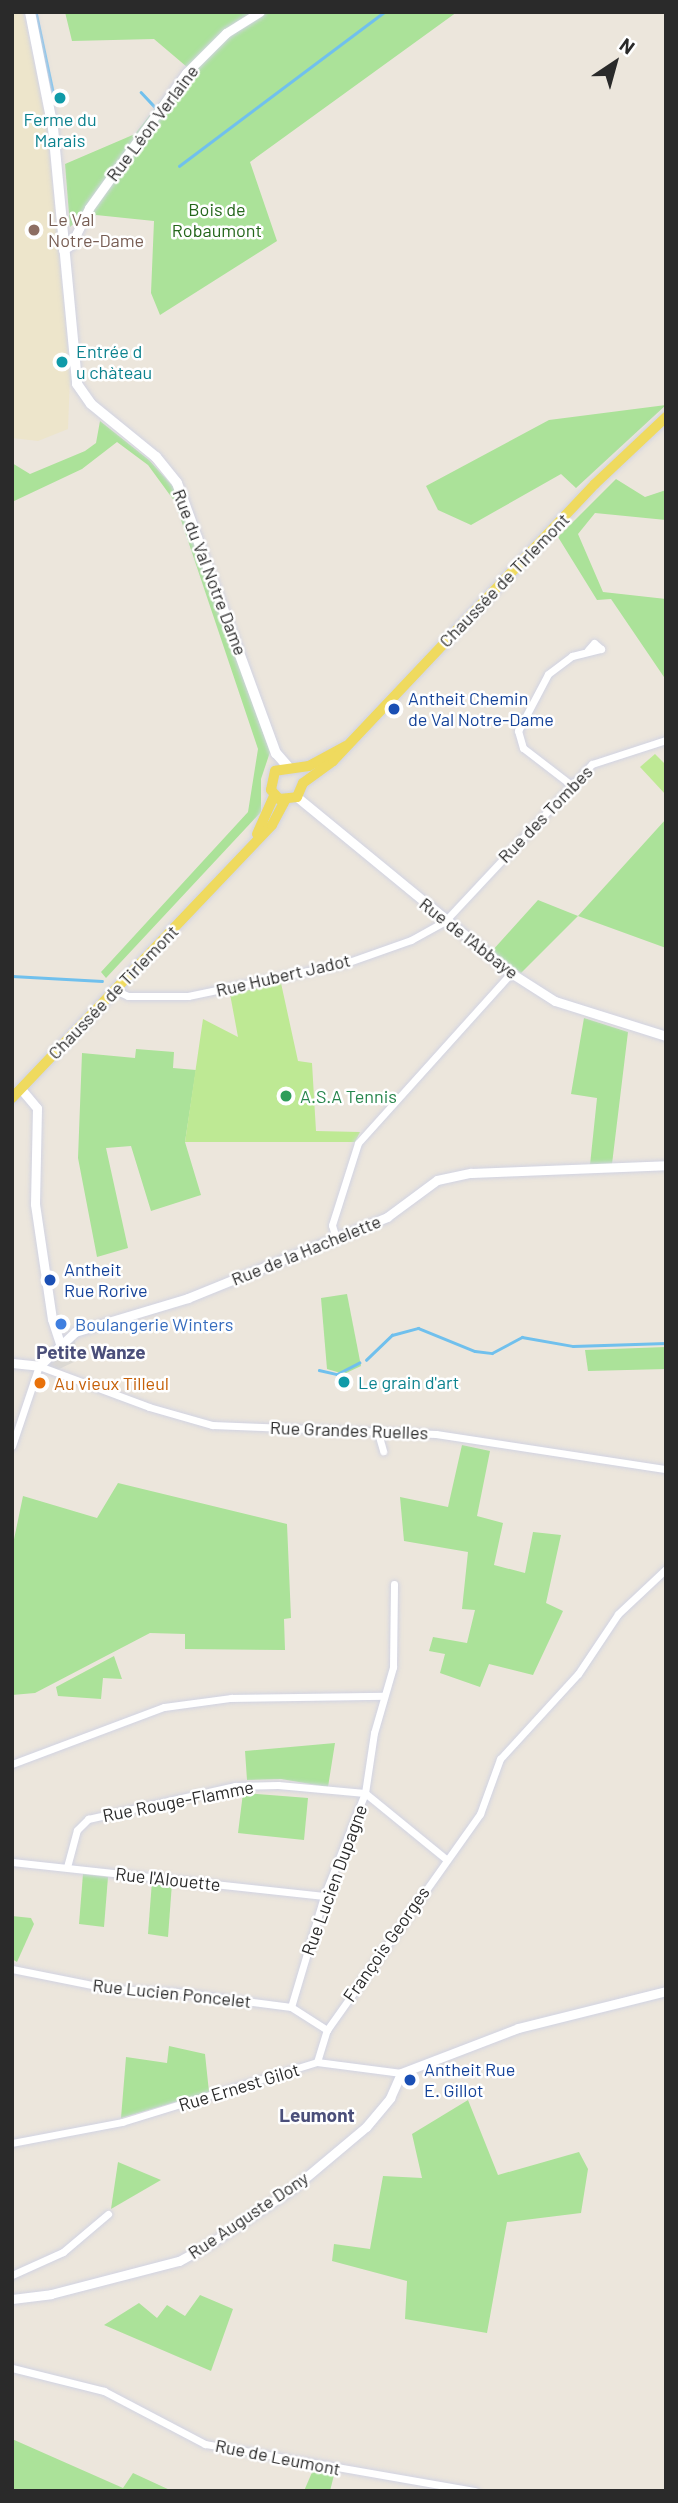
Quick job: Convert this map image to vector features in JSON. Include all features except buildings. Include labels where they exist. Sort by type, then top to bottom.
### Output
[{"type":"main road","name":"Rue du Val Notre Dame","points":[[30,12],[53,128],[77,384],[91,404],[162,464],[184,495],[276,753],[275,771]]},
{"type":"main road","name":"Chaussée de Tirlemont","points":[[12,1098],[272,825],[303,783],[346,746],[595,484],[666,418]]},
{"type":"main road","name":"Chaussée de Tirlemont","points":[[242,856],[265,821],[274,796],[269,783],[275,771],[292,768],[346,746]]},
{"type":"main road","name":"Rue du Val Notre Dame","points":[[276,753],[292,768]]},
{"type":"main road","points":[[292,768],[303,783]]},
{"type":"main road","points":[[274,796],[291,799]]},
{"type":"street","name":"Rue Léon Verlaine","points":[[63,250],[71,245],[89,208],[186,73],[226,33],[260,12]]},
{"type":"street","points":[[570,784],[523,748],[518,731],[548,674],[588,650]]},
{"type":"street","name":"Rue des Tombes","points":[[445,921],[570,784],[592,764],[666,740]]},
{"type":"street","name":"Rue de l'Abbaye","points":[[291,799],[511,973],[555,1001],[666,1036]]},
{"type":"street","name":"Rue Hubert Jadot","points":[[115,990],[128,996],[188,996],[237,987],[346,962],[411,940],[445,921]]},
{"type":"street","points":[[335,1235],[332,1225],[358,1143],[511,973]]},
{"type":"street","points":[[21,1089],[37,1108],[35,1204],[51,1320],[60,1344]]},
{"type":"street","name":"Rue de la Hachelette","points":[[39,1366],[75,1332],[188,1298],[335,1235],[387,1217],[436,1180],[471,1173],[666,1165]]},
{"type":"street","points":[[12,1363],[39,1366],[12,1446]]},
{"type":"street","name":"Rue Grandes Ruelles","points":[[39,1366],[149,1408],[212,1425],[436,1434],[666,1469]]},
{"type":"street","points":[[378,1433],[383,1451]]},
{"type":"street","name":"François Georges","points":[[317,2063],[327,2030],[480,1814],[500,1759],[578,1674],[618,1614],[666,1569]]},
{"type":"street","name":"Rue Lucien Dupagne","points":[[291,2007],[324,1896],[365,1793],[382,1696],[393,1667],[394,1584]]},
{"type":"street","points":[[12,1764],[164,1707],[242,1698],[382,1696]]},
{"type":"street","name":"Rue Rouge-Flamme","points":[[66,1867],[77,1830],[88,1819],[235,1786],[278,1785],[365,1793]]},
{"type":"street","name":"Rue Lucien Dupagne","points":[[365,1793],[446,1859]]},
{"type":"street","name":"Rue l'Alouette","points":[[12,1862],[324,1896]]},
{"type":"street","name":"Rue Lucien Poncelet","points":[[12,1969],[112,1989],[176,1992],[291,2007],[327,2030]]},
{"type":"street","name":"Rue Ernest Gilot","points":[[12,2143],[122,2122],[317,2063],[401,2073],[518,2028],[666,1991]]},
{"type":"street","name":"Rue Auguste Dony","points":[[12,2299],[51,2294],[179,2261],[211,2243],[292,2189],[366,2127],[390,2098],[401,2073]]},
{"type":"street","points":[[12,2275],[63,2252],[108,2214]]},
{"type":"street","name":"Rue de Leumont","points":[[12,2368],[104,2392],[205,2444],[475,2491]]},
{"type":"shaded area","name":"Le Val Notre-Dame","points":[[12,12],[23,12],[47,126],[70,376],[68,429],[38,441],[12,438]]},
{"type":"shaded area","points":[[75,1338],[76,1361],[55,1371],[45,1367],[52,1355]]},
{"type":"green space","name":"Bois de Robaumont","points":[[65,12],[457,12],[250,162],[277,241],[160,315],[151,293],[154,221],[96,215],[88,227],[80,218],[70,227],[65,164],[135,134],[187,67],[154,39],[72,41]]},
{"type":"green space","points":[[666,405],[576,488],[561,474],[471,525],[438,510],[426,486],[549,420]]},
{"type":"green space","points":[[100,421],[149,460],[177,491],[270,752],[261,779],[261,812],[106,978],[101,972],[248,812],[258,749],[175,502],[148,465],[117,442],[82,469],[12,502],[12,463],[30,474],[85,451],[96,443]]},
{"type":"green space","points":[[616,479],[645,497],[666,490],[666,520],[595,513],[578,534],[603,592],[666,599],[666,680],[611,599],[597,600],[558,537]]},
{"type":"green space","points":[[655,754],[666,765],[666,795],[640,767]]},
{"type":"green space","points":[[666,819],[666,948],[578,916]]},
{"type":"green space","points":[[538,900],[578,916],[521,973],[492,951]]},
{"type":"green space","points":[[281,983],[298,1061],[312,1063],[316,1131],[360,1132],[355,1142],[185,1142],[203,1019],[238,1037],[230,994]]},
{"type":"green space","points":[[584,1018],[628,1032],[612,1164],[590,1165],[597,1098],[571,1094]]},
{"type":"green space","points":[[136,1049],[174,1052],[173,1068],[196,1070],[185,1142],[201,1195],[151,1211],[131,1146],[106,1148],[128,1248],[97,1257],[78,1158],[82,1053],[135,1058]]},
{"type":"green space","points":[[347,1294],[361,1366],[344,1374],[327,1369],[321,1298]]},
{"type":"green space","points":[[666,1347],[666,1369],[588,1371],[585,1350]]},
{"type":"green space","points":[[462,1445],[490,1451],[477,1516],[503,1523],[494,1565],[525,1573],[533,1532],[561,1535],[546,1603],[563,1611],[533,1675],[489,1664],[480,1687],[440,1673],[445,1654],[429,1651],[433,1637],[467,1643],[475,1610],[462,1609],[468,1552],[404,1541],[400,1497],[448,1507]]},
{"type":"green space","points":[[118,1483],[287,1524],[291,1618],[284,1619],[285,1650],[185,1649],[185,1634],[150,1633],[35,1693],[12,1695],[12,1549],[23,1496],[97,1518]]},
{"type":"green space","points":[[114,1656],[122,1679],[103,1678],[101,1699],[58,1696],[56,1687]]},
{"type":"green space","points":[[335,1743],[328,1787],[281,1779],[247,1780],[245,1751]]},
{"type":"green space","points":[[243,1793],[308,1798],[304,1840],[238,1833]]},
{"type":"green space","points":[[83,1874],[108,1877],[104,1927],[79,1924]]},
{"type":"green space","points":[[152,1881],[172,1883],[168,1937],[148,1934]]},
{"type":"green space","points":[[12,1916],[31,1918],[34,1924],[17,1962],[12,1959]]},
{"type":"green space","points":[[169,2046],[205,2054],[209,2092],[121,2118],[126,2057],[167,2063]]},
{"type":"green space","points":[[468,2100],[498,2175],[579,2152],[588,2169],[581,2213],[507,2222],[487,2333],[405,2319],[407,2281],[332,2261],[334,2244],[370,2249],[383,2176],[422,2178],[412,2134]]},
{"type":"green space","points":[[118,2162],[161,2180],[111,2209]]},
{"type":"green space","points":[[200,2295],[233,2309],[211,2371],[104,2325],[139,2303],[157,2318],[167,2305],[185,2316]]},
{"type":"green space","points":[[12,2439],[123,2488],[133,2473],[172,2491],[12,2491]]},
{"type":"green space","points":[[313,2470],[334,2475],[330,2491],[304,2491]]},
{"type":"waterway","points":[[36,12],[53,91]]},
{"type":"waterway","points":[[179,166],[384,12]]},
{"type":"waterway","points":[[141,92],[155,107]]},
{"type":"waterway","points":[[12,976],[102,981]]},
{"type":"waterway","points":[[366,1360],[392,1335],[418,1328],[475,1351],[492,1353],[522,1337],[573,1346],[666,1343]]},
{"type":"waterway","points":[[319,1370],[337,1374],[359,1363]]},
{"type":"place","name":"Ferme du Marais","points":[[60,98]]},
{"type":"place","name":"Le Val Notre-Dame","points":[[34,230]]},
{"type":"place","name":"Entrée d u chàteau","points":[[62,362]]},
{"type":"place","name":"Antheit Chemin de Val Notre-Dame","points":[[394,709]]},
{"type":"place","name":"A.S.A Tennis","points":[[286,1096]]},
{"type":"place","name":"Antheit Rue Rorive","points":[[50,1280]]},
{"type":"place","name":"Boulangerie Winters","points":[[61,1324]]},
{"type":"place","name":"Le grain d'art","points":[[344,1382]]},
{"type":"place","name":"Au vieux Tilleul","points":[[40,1383]]},
{"type":"place","name":"Antheit Rue E. Gillot","points":[[410,2080]]},
{"type":"district","name":"Petite Wanze","points":[[91,1352]]},
{"type":"district","name":"Leumont","points":[[317,2115]]}]
